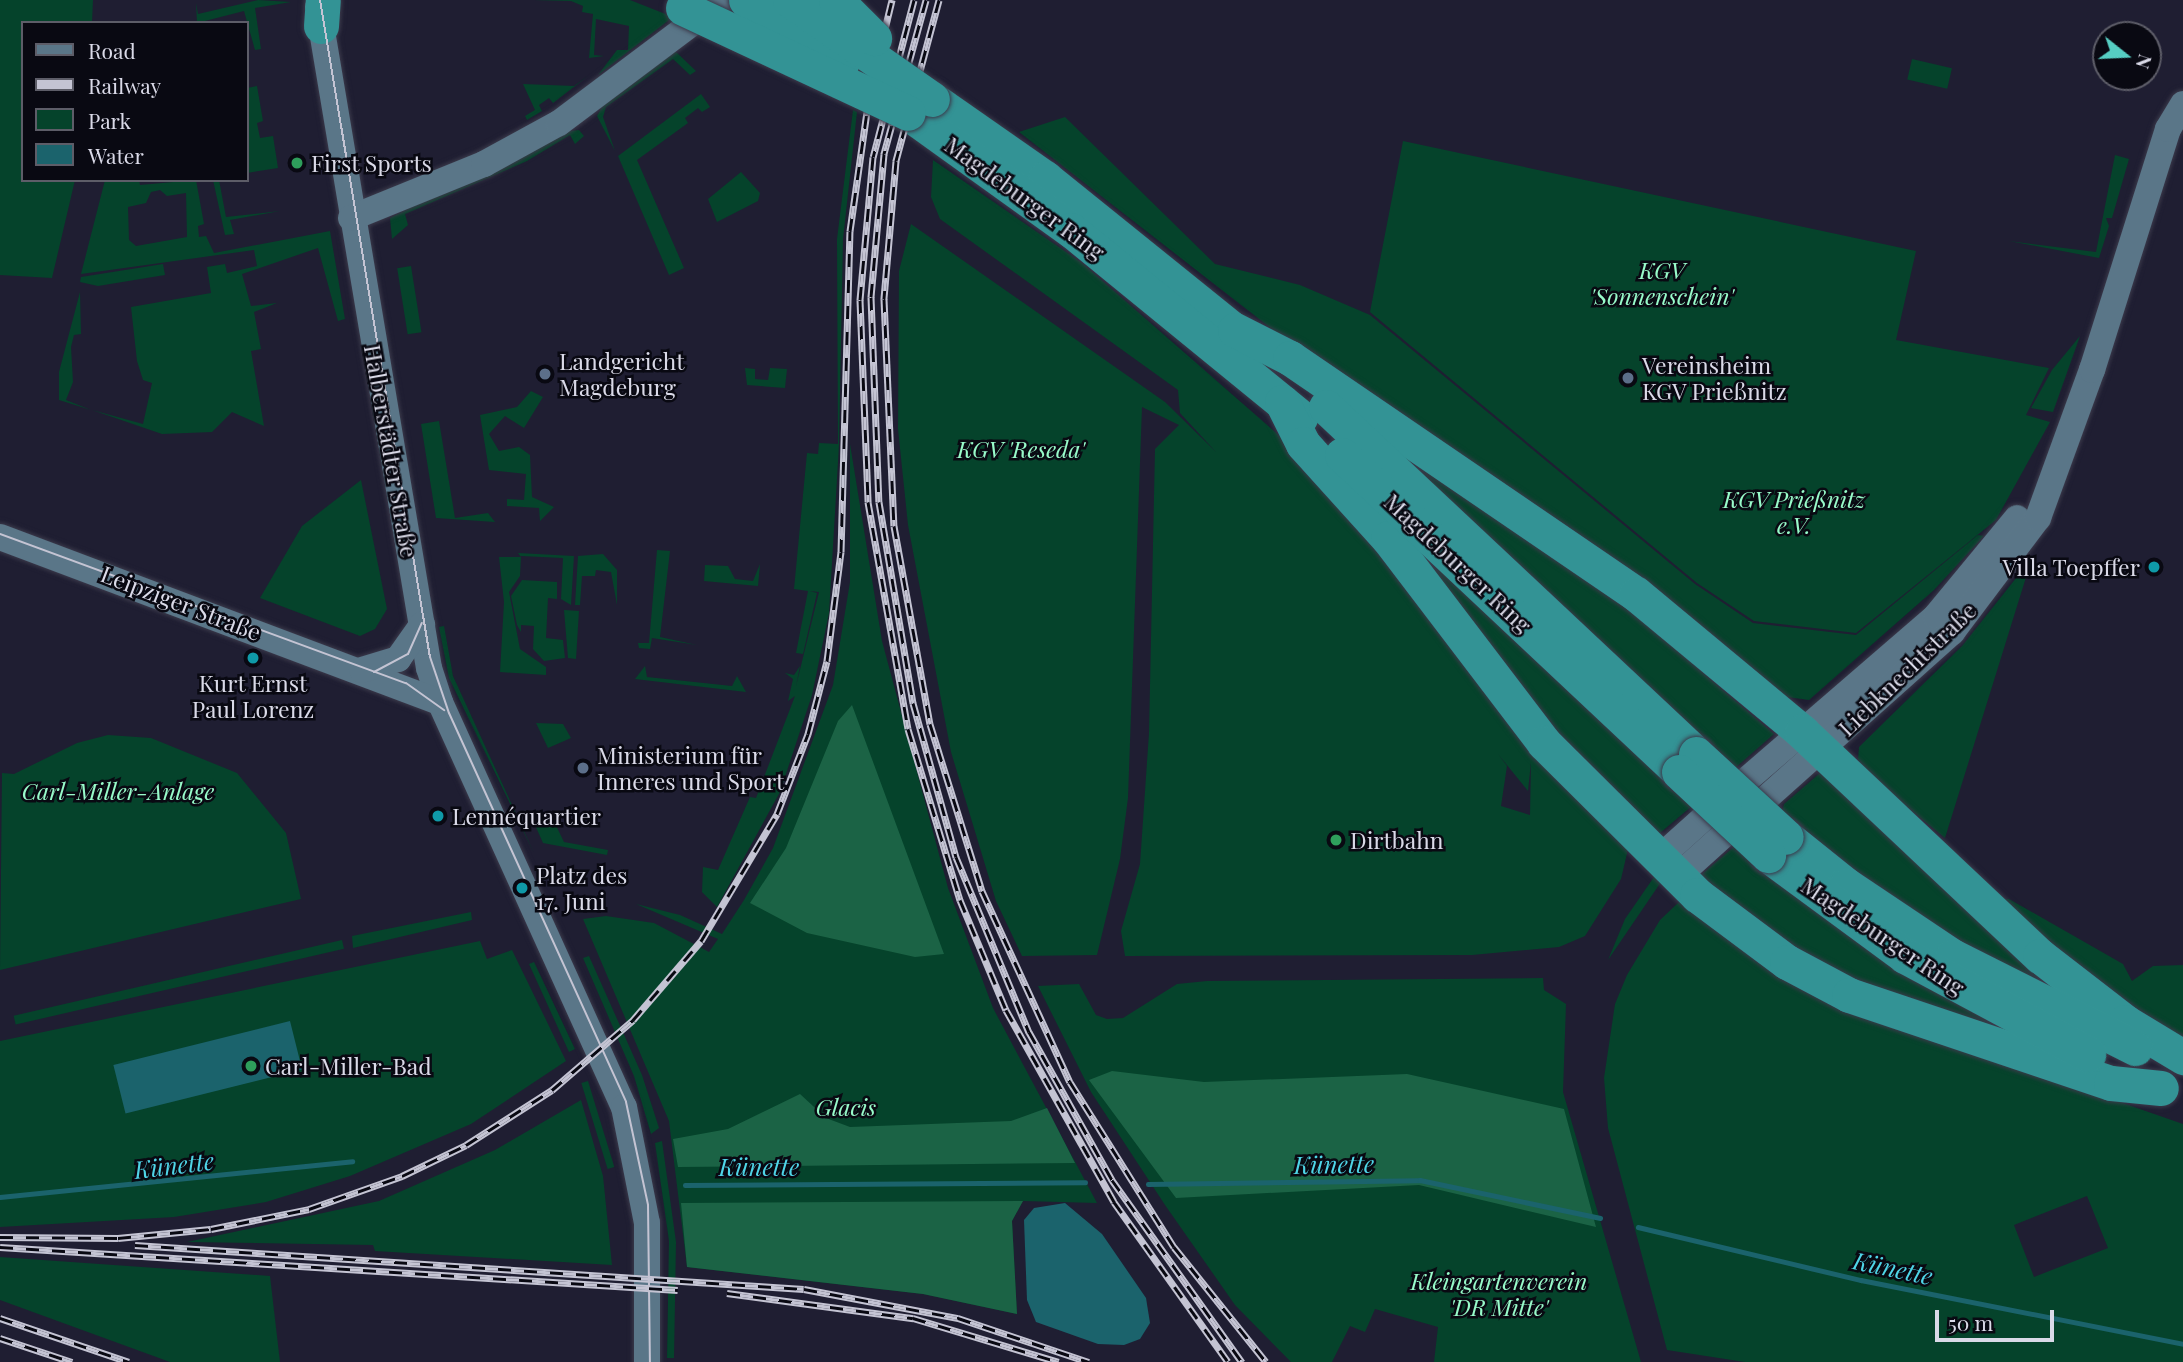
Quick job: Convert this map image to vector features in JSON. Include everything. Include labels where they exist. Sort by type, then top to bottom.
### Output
[{"type":"highway","name":"Magdeburger Ring","points":[[746,0],[920,106]]},
{"type":"highway","name":"Magdeburger Ring","points":[[790,0],[920,106],[1235,330],[1436,507],[1688,763]]},
{"type":"highway","points":[[836,0],[920,106]]},
{"type":"highway","points":[[673,4],[920,106]]},
{"type":"highway","name":"Magdeburger Ring","points":[[1034,187],[1282,402],[1688,763],[1777,846],[1935,974],[2026,1025],[2176,1086]]},
{"type":"highway","points":[[1235,330],[1290,358],[1636,594],[1811,742],[2040,956],[2125,1022],[2183,1057]]},
{"type":"highway","points":[[1282,402],[1303,444],[1388,538],[1544,743],[1667,868],[1787,962],[1849,995],[2111,1083],[2176,1086]]},
{"type":"main road","points":[[351,218],[460,175],[559,123],[723,0]]},
{"type":"main road","name":"Halberstädter Straße","points":[[320,9],[351,218],[422,625],[440,702],[627,1117],[647,1223],[647,1362]]},
{"type":"main road","name":"Liebknechtstraße","points":[[1744,782],[1811,742],[1965,617],[2033,526],[2083,396],[2168,129],[2183,104]]},
{"type":"main road","name":"Leipziger Straße","points":[[0,537],[362,670],[440,702]]},
{"type":"main road","points":[[362,670],[398,659],[422,625]]},
{"type":"main road","name":"Liebknechtstraße","points":[[1763,801],[1811,742]]},
{"type":"main road","points":[[1667,868],[1708,814]]},
{"type":"main road","points":[[1667,868],[1727,832]]},
{"type":"green space","points":[[0,0],[93,0],[92,21],[21,21],[21,182],[75,182],[52,278],[0,275]]},
{"type":"green space","points":[[258,0],[291,2],[255,8],[261,49],[255,50],[244,11],[197,21],[196,3],[198,14]]},
{"type":"green space","points":[[534,0],[630,0],[673,17],[598,75],[617,50],[628,50],[629,26],[596,19],[594,55],[604,56],[589,58],[593,14],[582,12],[583,6],[571,1]]},
{"type":"green space","points":[[674,50],[696,71],[690,75],[673,59],[606,107],[603,117],[615,151],[597,116],[603,105]]},
{"type":"green space","points":[[1912,59],[1952,68],[1947,89],[1907,79]]},
{"type":"green space","points":[[588,76],[553,103],[549,98],[539,105],[542,111],[527,120],[525,116],[535,110],[523,84],[574,86]]},
{"type":"green space","points":[[257,86],[263,121],[257,123],[260,138],[273,136],[278,168],[248,173],[248,88]]},
{"type":"green space","points":[[701,94],[710,107],[702,112],[698,108],[685,118],[688,123],[637,160],[684,268],[669,275],[618,156]]},
{"type":"green space","points":[[853,110],[857,112],[843,239],[839,445],[829,613],[812,695],[780,792],[717,907],[702,892],[703,867],[718,870],[750,797],[756,798],[795,696],[788,701],[793,679],[785,673],[794,675],[800,666],[796,686],[819,592],[810,591],[817,593],[803,654],[796,653],[808,591],[794,589],[807,453],[818,454],[819,443],[838,444],[837,239]]},
{"type":"green space","points":[[1065,117],[1215,264],[1300,285],[1370,315],[1695,584],[1753,623],[1856,635],[1978,535],[1984,536],[1934,590],[1809,700],[1772,695],[1363,400],[1019,132]]},
{"type":"green space","points":[[579,130],[584,136],[575,144],[570,135],[527,161],[405,214],[408,225],[392,239],[390,218],[560,132]]},
{"type":"green space","points":[[1403,141],[1916,251],[1896,340],[2049,368],[2026,415],[2050,422],[1996,520],[1856,633],[1754,621],[1697,583],[1370,312]]},
{"type":"green space","points":[[2115,155],[2129,159],[2112,218],[2106,218],[2109,226],[2099,258],[2009,241],[2096,252]]},
{"type":"green space","name":"KGV 'Reseda'","points":[[933,160],[1082,263],[1283,439],[1629,845],[1621,879],[1585,936],[1559,947],[1472,955],[1125,956],[1121,931],[1140,864],[1149,733],[1155,449],[1179,425],[1142,407],[1128,798],[1120,859],[1097,955],[1022,956],[996,901],[951,752],[908,525],[898,429],[899,271],[911,224],[1165,402],[1216,452],[1180,413],[1178,390],[940,219],[931,197]],"holes":[[[1498,754],[1528,791],[1531,762],[1530,815],[1501,806],[1507,766]]]},
{"type":"green space","points":[[741,172],[760,193],[758,201],[717,222],[708,199]]},
{"type":"green space","points":[[104,182],[139,182],[140,185],[196,182],[204,224],[198,226],[199,237],[206,236],[214,253],[330,231],[345,319],[338,321],[318,248],[242,274],[251,306],[277,303],[254,312],[261,349],[251,351],[264,426],[232,412],[212,432],[162,434],[92,410],[143,424],[152,383],[143,380],[137,361],[131,307],[211,293],[207,267],[225,264],[227,273],[257,266],[254,250],[81,274]],"holes":[[[160,190],[167,196],[186,193],[187,237],[136,246],[129,240],[128,207],[146,203],[151,192]]]},
{"type":"green space","points":[[213,182],[219,182],[226,217],[280,211],[230,220],[234,234],[225,235]]},
{"type":"green space","points":[[163,264],[165,275],[98,286],[80,282],[81,277]]},
{"type":"green space","points":[[411,266],[421,332],[408,334],[397,268]]},
{"type":"green space","points":[[80,292],[81,334],[74,335],[71,347],[73,382],[66,400],[91,410],[59,400],[59,372]]},
{"type":"green space","points":[[2080,336],[2053,412],[2031,408],[2052,370]]},
{"type":"green space","points":[[745,368],[755,369],[755,379],[768,380],[770,368],[787,369],[785,388],[747,385]]},
{"type":"green space","points":[[531,391],[543,397],[524,428],[505,416],[489,434],[499,451],[519,447],[530,455],[532,497],[554,507],[540,521],[539,508],[507,506],[507,499],[524,500],[526,474],[489,470],[480,415],[517,407]]},
{"type":"green space","points":[[439,421],[455,518],[488,513],[495,522],[436,518],[421,424]]},
{"type":"green space","points":[[1376,436],[1603,587],[1774,734],[1734,769]]},
{"type":"green space","name":"Glacis","points":[[850,444],[882,641],[948,888],[993,1008],[1097,1203],[1023,1201],[1012,1221],[1017,1314],[923,1294],[687,1267],[669,1121],[583,919],[606,916],[654,923],[709,952],[718,939],[636,904],[680,915],[722,934],[744,900],[773,848],[833,685],[850,582]]},
{"type":"green space","points":[[361,480],[387,609],[375,629],[360,636],[260,598],[302,526]]},
{"type":"green space","points":[[1381,505],[1692,806],[1660,833],[1589,774]]},
{"type":"green space","points":[[657,550],[670,551],[660,637],[697,645],[652,638],[650,649],[639,648],[638,643],[649,643]]},
{"type":"green space","points":[[518,553],[574,556],[571,605],[561,599],[563,558],[521,557]]},
{"type":"green space","points":[[603,554],[617,570],[617,605],[611,572],[596,570],[595,576],[582,576],[580,605],[575,605],[578,556]]},
{"type":"green space","points":[[499,557],[521,557],[520,576],[509,592],[520,649],[546,667],[546,675],[500,672],[504,602]]},
{"type":"green space","points":[[2032,558],[1945,838],[1868,775],[1858,759],[1859,747],[1962,646]]},
{"type":"green space","points":[[760,564],[758,586],[704,581],[705,565],[728,566],[735,579],[753,581]]},
{"type":"green space","points":[[522,580],[557,582],[557,599],[548,598],[546,638],[563,640],[565,658],[544,661],[533,649],[534,626],[521,625],[521,632],[517,625],[511,596]]},
{"type":"green space","points":[[564,610],[579,611],[576,659],[568,658]]},
{"type":"green space","points":[[444,626],[453,676],[534,853],[449,678],[439,627]]},
{"type":"green space","points":[[645,666],[647,677],[732,686],[737,676],[746,692],[635,679]]},
{"type":"green space","points":[[536,723],[563,724],[571,738],[548,748]]},
{"type":"green space","name":"Carl-Miller-Anlage","points":[[108,735],[151,738],[237,773],[286,833],[301,899],[0,970],[2,773],[14,774],[77,743]]},
{"type":"green space","points":[[1820,773],[2107,1022],[1901,909],[1782,812],[1784,804]]},
{"type":"green space","points":[[542,811],[545,818],[551,815],[564,842],[608,850],[607,855],[543,843],[531,816]]},
{"type":"green space","points":[[1735,846],[1795,897],[2029,1037],[1828,974],[1701,882],[1702,874]]},
{"type":"green space","points":[[1654,877],[1661,882],[1608,960],[1625,919]]},
{"type":"green space","points":[[1988,898],[2009,899],[2123,964],[2132,981],[2153,966],[2183,965],[2183,1045]]},
{"type":"green space","points":[[1679,902],[1976,1052],[2183,1124],[2183,1362],[1745,1362],[1667,1350],[1608,1128],[1604,1078],[1615,1004],[1627,975],[1660,920]],"holes":[[[2087,1196],[2108,1248],[2034,1277],[2014,1225]]]},
{"type":"green space","points":[[471,912],[472,920],[353,948],[352,936]]},
{"type":"green space","points":[[342,940],[344,949],[16,1025],[14,1016]]},
{"type":"green space","name":"Carl-Miller-Bad","points":[[480,941],[487,959],[512,950],[566,1061],[471,1124],[350,1176],[266,1202],[174,1217],[0,1227],[0,1041]]},
{"type":"green space","points":[[589,956],[642,1075],[659,1128],[651,1134],[634,1076],[583,958]]},
{"type":"green space","points":[[534,962],[575,1049],[569,1052],[529,964]]},
{"type":"green space","name":"Kleingartenverein 'DR Mitte'","points":[[1543,978],[1544,990],[1566,1004],[1563,1092],[1641,1362],[1434,1362],[1438,1327],[1375,1309],[1365,1332],[1350,1326],[1332,1362],[1291,1362],[1235,1305],[1165,1205],[1091,1092],[1038,986],[1079,984],[1096,1015],[1107,1019],[1123,1018],[1177,984],[1207,981]]},
{"type":"green space","points":[[588,1081],[614,1167],[608,1169],[581,1083]]},
{"type":"green space","points":[[581,1100],[603,1176],[612,1265],[375,1251],[373,1245],[187,1242],[379,1201],[495,1150]]},
{"type":"green space","points":[[662,1141],[676,1242],[674,1358],[667,1358],[669,1241],[655,1143]]},
{"type":"green space","points":[[0,1257],[270,1276],[280,1362],[170,1362],[0,1300]]},
{"type":"shaded area","points":[[852,705],[944,954],[915,957],[807,933],[750,903],[786,848],[838,721]]},
{"type":"shaded area","points":[[1112,1071],[1204,1082],[1407,1074],[1564,1109],[1596,1227],[1419,1185],[1176,1198],[1089,1080]]},
{"type":"shaded area","points":[[800,1094],[826,1118],[850,1127],[1011,1121],[1047,1108],[1075,1163],[678,1167],[673,1139],[728,1129]]},
{"type":"shaded area","points":[[1023,1201],[1012,1221],[1017,1314],[923,1294],[687,1267],[681,1203]]},
{"type":"water","points":[[290,1021],[302,1070],[126,1114],[113,1065]]},
{"type":"water","points":[[1065,1203],[1102,1234],[1146,1298],[1150,1323],[1140,1339],[1124,1345],[1098,1344],[1036,1322],[1027,1300],[1024,1220],[1034,1208]]},
{"type":"waterway","name":"Künette","points":[[0,1197],[352,1161]]},
{"type":"waterway","name":"Künette","points":[[1148,1184],[1420,1180],[1600,1218]]},
{"type":"waterway","name":"Künette","points":[[685,1185],[1085,1182]]},
{"type":"waterway","name":"Künette","points":[[1638,1227],[1861,1280],[2183,1344]]},
{"type":"tram line","points":[[320,0],[430,657],[449,713],[626,1102],[648,1205],[650,1362]]},
{"type":"tram line","points":[[0,534],[406,683],[444,710]]},
{"type":"tram line","points":[[374,672],[408,654],[422,623]]},
{"type":"railway","points":[[0,1237],[118,1238],[211,1229],[309,1209],[402,1176],[466,1145],[552,1090],[633,1020],[701,941],[777,814],[808,734],[827,661],[841,552],[850,231],[870,91],[892,0]]},
{"type":"railway","points":[[914,0],[873,157],[860,300],[868,502],[908,729],[960,900],[1006,1010],[1114,1202],[1228,1362]]},
{"type":"railway","points":[[926,0],[884,154],[871,297],[879,502],[913,703],[956,857],[1029,1032],[1112,1180],[1242,1362]]},
{"type":"railway","points":[[939,0],[896,161],[884,299],[894,526],[930,724],[982,891],[1070,1082],[1174,1247],[1266,1362]]},
{"type":"railway","points":[[135,1245],[804,1289],[958,1318],[1089,1362]]},
{"type":"railway","points":[[0,1247],[678,1290]]},
{"type":"railway","points":[[727,1293],[913,1318],[1059,1362]]},
{"type":"railway","points":[[0,1318],[129,1362]]},
{"type":"railway","points":[[0,1338],[72,1362]]},
{"type":"place","name":"First Sports","points":[[297,163]]},
{"type":"place","name":"Landgericht Magdeburg","points":[[545,374]]},
{"type":"place","name":"Vereinsheim KGV Prießnitz","points":[[1628,378]]},
{"type":"place","name":"Villa Toepffer","points":[[2154,567]]},
{"type":"place","name":"Kurt Ernst Paul Lorenz","points":[[253,658]]},
{"type":"place","name":"Ministerium für Inneres und Sport","points":[[583,768]]},
{"type":"place","name":"Lennéquartier","points":[[438,816]]},
{"type":"place","name":"Dirtbahn","points":[[1336,840]]},
{"type":"place","name":"Platz des 17. Juni","points":[[522,888]]},
{"type":"place","name":"Carl-Miller-Bad","points":[[251,1066]]},
{"type":"park label","name":"KGV 'Sonnenschein'","points":[[1662,283]]},
{"type":"park label","name":"KGV Prießnitz e.V.","points":[[1794,512]]}]
